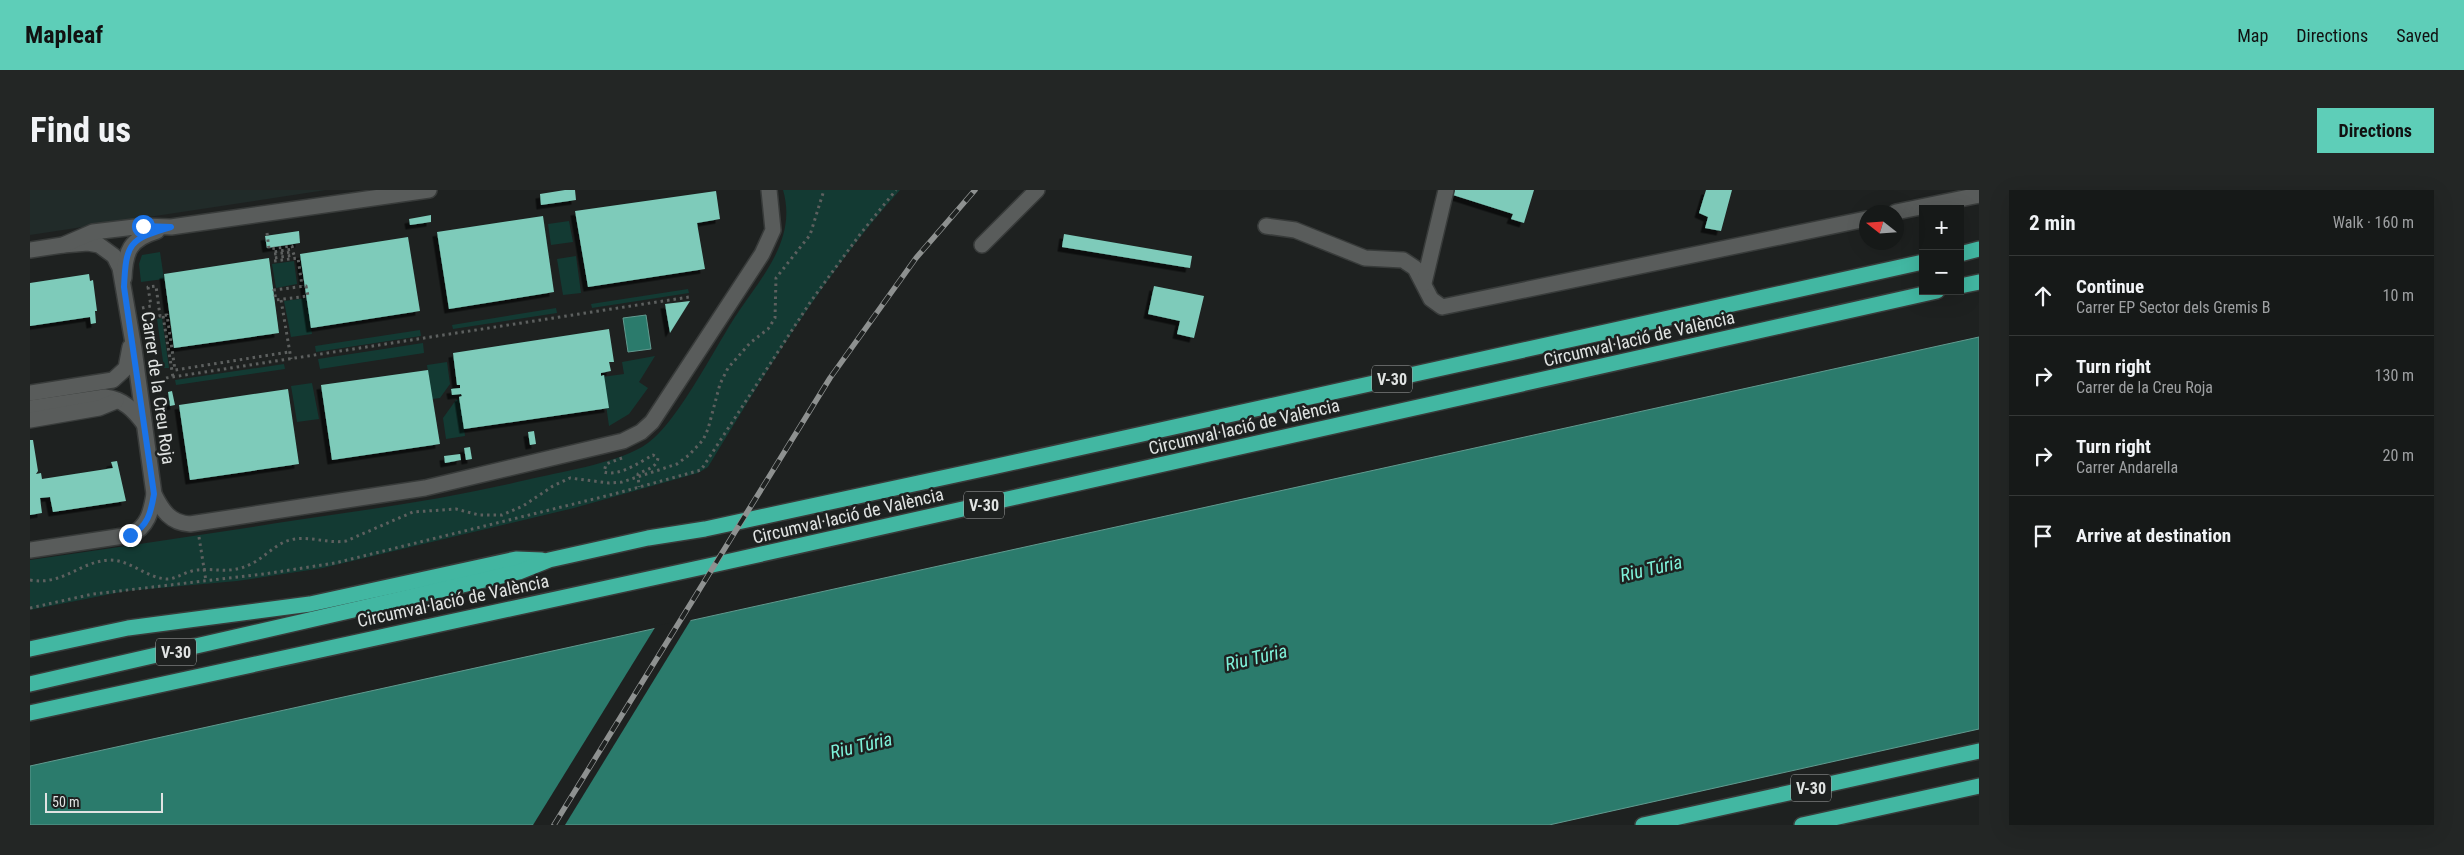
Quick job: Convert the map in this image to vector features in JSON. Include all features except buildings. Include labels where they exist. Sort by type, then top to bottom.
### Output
[{"type":"highway","name":"Circumval·lació de València","points":[[30,684],[519,572],[548,560],[648,538],[705,529],[988,468],[1919,263]]},
{"type":"highway","points":[[1964,285],[1979,282]]},
{"type":"highway","name":"Circumval·lació de València","points":[[30,713],[717,564],[1919,295]]},
{"type":"highway","points":[[30,648],[128,628],[310,604],[516,559],[548,560]]},
{"type":"highway","name":"V-30","points":[[1643,825],[1979,751]]},
{"type":"highway","name":"V-30","points":[[1802,825],[1979,786]]},
{"type":"street","points":[[352,200],[379,190]]},
{"type":"street","points":[[30,250],[63,245],[93,232],[143,226],[171,227],[429,190]]},
{"type":"street","points":[[982,246],[1037,190]]},
{"type":"street","points":[[1424,283],[1446,190]]},
{"type":"street","points":[[154,494],[162,511],[172,519],[190,524],[425,488],[625,441],[641,432],[652,422],[762,254],[773,230],[770,191]]},
{"type":"street","points":[[1904,210],[1979,194]]},
{"type":"street","points":[[1266,226],[1295,230],[1365,258],[1403,260],[1416,268],[1431,299],[1442,308],[1859,220]]},
{"type":"street","name":"Carrer de la Creu Roja","points":[[124,287],[125,262],[133,243],[139,237],[171,227]]},
{"type":"street","name":"Carrer de la Creu Roja","points":[[63,245],[88,243],[99,245],[108,250],[120,268],[132,333],[154,494]]},
{"type":"street","points":[[30,393],[113,380],[126,368],[130,355],[132,333]]},
{"type":"street","points":[[30,408],[105,397],[114,398],[124,403],[137,414],[144,424]]},
{"type":"street","points":[[30,420],[92,410],[113,402],[124,403]]},
{"type":"street","points":[[30,550],[130,535],[144,527],[149,517],[154,494]]},
{"type":"path","points":[[267,232],[270,249],[292,246],[293,249],[273,252],[274,254],[293,252],[294,255],[274,258],[274,261],[298,258],[302,286]]},
{"type":"path","points":[[141,308],[151,306],[148,287],[156,286],[160,316],[167,315],[175,370],[290,352]]},
{"type":"path","points":[[302,286],[306,286],[308,296],[276,300],[274,290],[302,286]]},
{"type":"path","points":[[166,378],[689,297]]},
{"type":"path","points":[[281,300],[290,359]]},
{"type":"path","points":[[163,316],[173,377]]},
{"type":"path","points":[[628,455],[606,464],[604,472],[618,471],[653,455],[657,456],[656,465],[638,474],[639,487]]},
{"type":"path","points":[[199,532],[206,581]]},
{"type":"shaded area","points":[[30,190],[326,190],[30,235]]},
{"type":"shaded area","points":[[783,190],[900,190],[822,289],[774,359],[708,467],[698,473],[574,508],[323,568],[237,581],[126,591],[30,610],[30,560],[441,498],[586,467],[630,453],[642,447],[668,423],[681,405],[729,326],[776,255],[786,224]]},
{"type":"shaded area","points":[[569,221],[573,242],[551,245],[548,224]]},
{"type":"shaded area","points":[[160,252],[164,279],[141,282],[139,264],[142,255]]},
{"type":"shaded area","points":[[576,256],[581,293],[563,295],[557,259]]},
{"type":"shaded area","points":[[294,261],[297,284],[276,288],[272,264]]},
{"type":"shaded area","points":[[688,289],[689,293],[592,308],[591,304]]},
{"type":"shaded area","points":[[306,298],[312,334],[291,337],[284,301]]},
{"type":"shaded area","points":[[556,308],[557,313],[453,329],[452,325]]},
{"type":"shaded area","points":[[162,318],[169,368],[164,368],[157,319]]},
{"type":"shaded area","points":[[420,330],[421,336],[316,352],[315,346]]},
{"type":"shaded area","points":[[423,343],[424,353],[320,369],[318,359]]},
{"type":"shaded area","points":[[655,356],[639,382],[648,388],[629,414],[609,426],[602,377],[624,374],[622,362]]},
{"type":"shaded area","points":[[447,362],[450,384],[440,398],[432,399],[427,365]]},
{"type":"shaded area","points":[[284,364],[285,369],[176,385],[175,380]]},
{"type":"shaded area","points":[[312,383],[319,419],[297,422],[291,386]]},
{"type":"shaded area","points":[[460,399],[465,436],[446,439],[443,418],[456,400]]},
{"type":"water","points":[[646,315],[651,349],[628,352],[623,318]]},
{"type":"water","name":"Riu Túria","points":[[1979,337],[1979,729],[1549,825],[30,825],[30,766]]},
{"type":"pier","points":[[692,618],[565,825],[533,825],[656,626]]},
{"type":"railway","points":[[554,825],[830,378],[916,258],[975,190]]},
{"type":"route","points":[[130,535],[144,527],[149,517],[154,494],[137,366],[124,287],[125,262],[133,243],[139,237],[171,227],[143,226]]}]
